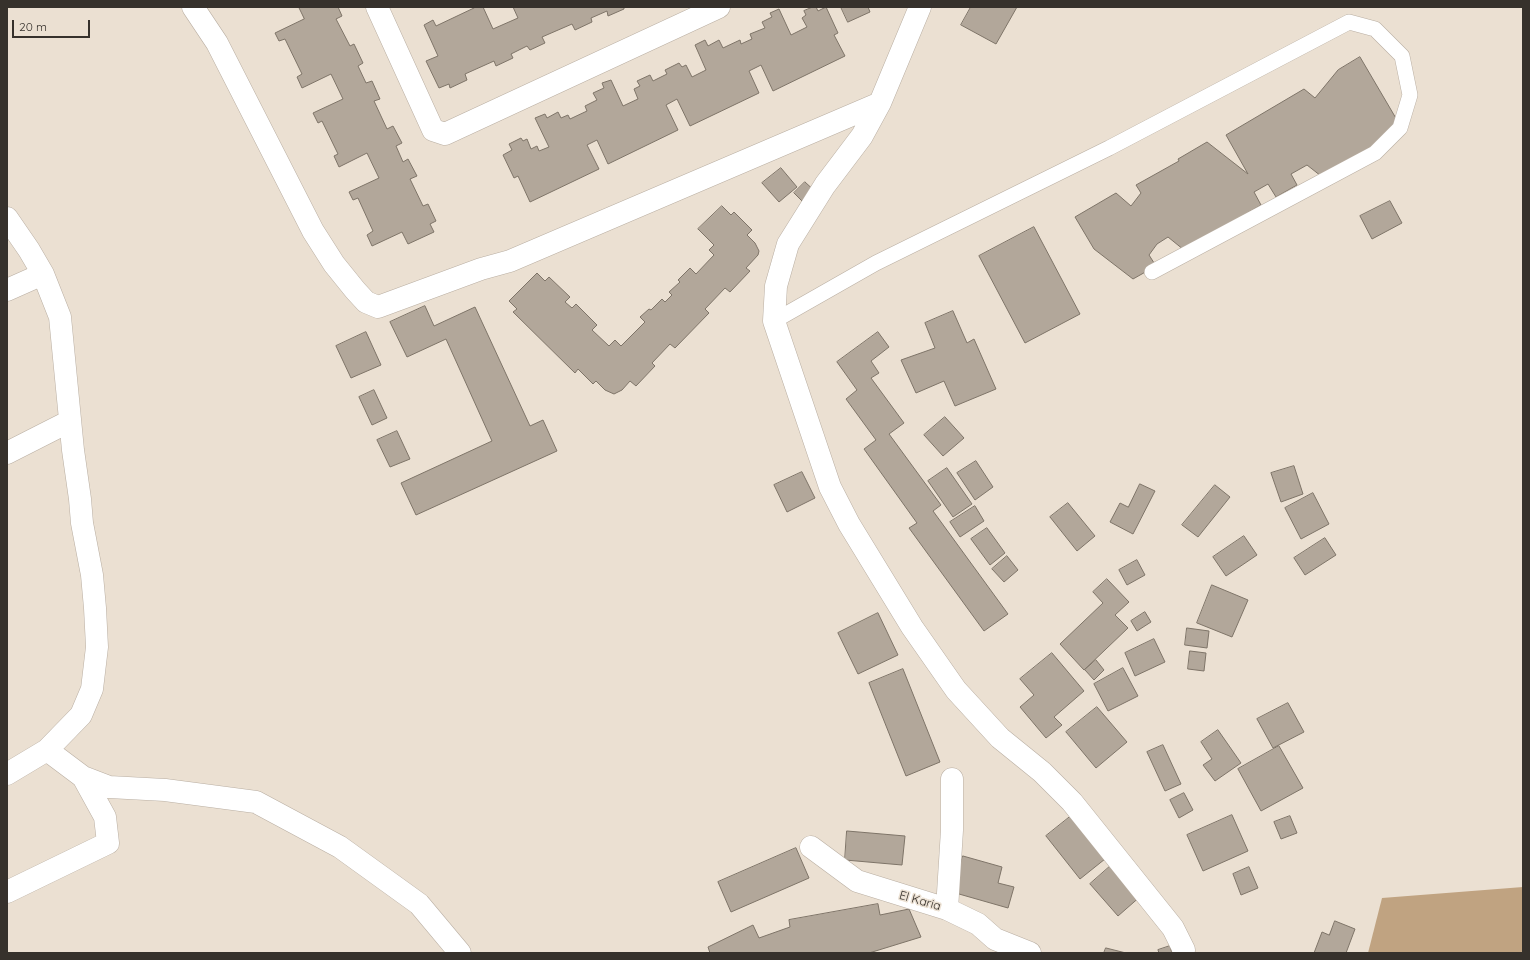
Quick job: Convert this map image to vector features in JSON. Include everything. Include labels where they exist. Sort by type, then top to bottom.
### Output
[{"type":"street","points":[[194,7],[217,43],[313,231],[334,264],[355,290],[366,302],[378,307],[481,269],[510,261],[880,103]]},
{"type":"street","points":[[376,7],[433,130],[445,134],[719,7]]},
{"type":"street","points":[[920,7],[880,103],[862,136],[825,185],[788,244],[776,286],[774,320],[830,487],[850,524],[912,627],[956,690],[1000,738],[1042,772],[1072,802],[1173,928],[1184,950],[1183,953]]},
{"type":"street","points":[[836,121],[862,136]]},
{"type":"street","points":[[7,218],[29,250],[43,274],[60,317],[82,523],[92,575],[97,647],[92,689],[81,716],[47,750],[7,774]]},
{"type":"street","points":[[7,290],[43,274]]},
{"type":"street","points":[[7,454],[70,421]]},
{"type":"street","points":[[47,750],[82,777],[109,787],[165,790],[256,802],[340,847],[419,904],[460,953]]},
{"type":"street","points":[[7,892],[108,843],[105,816],[82,777]]},
{"type":"street","points":[[946,909],[952,830],[952,779]]},
{"type":"street","name":"El Karia","points":[[812,847],[857,881],[946,909],[978,924],[995,939],[1030,953]]},
{"type":"lane","points":[[774,320],[876,263],[1110,148],[1349,22],[1375,29],[1402,56],[1410,95],[1400,128],[1375,153],[1152,272]]},
{"type":"shaded area","points":[[1523,887],[1523,953],[1368,953],[1382,898]]},
{"type":"building","points":[[299,7],[338,7],[342,16],[336,19],[350,46],[354,44],[363,63],[358,66],[366,83],[372,81],[380,99],[374,101],[387,129],[393,126],[402,143],[396,146],[403,162],[408,159],[417,176],[410,179],[423,206],[428,204],[436,221],[430,224],[434,232],[408,244],[402,232],[372,246],[367,235],[373,231],[358,198],[353,200],[349,192],[379,178],[367,153],[339,167],[334,156],[338,154],[322,121],[318,123],[313,113],[343,99],[331,74],[302,88],[297,77],[302,74],[285,39],[279,41],[275,33],[304,19]]},
{"type":"building","points":[[474,7],[483,7],[493,29],[518,18],[513,7],[624,7],[624,9],[608,16],[607,11],[591,18],[592,22],[575,30],[572,24],[542,37],[545,43],[530,50],[527,46],[511,54],[513,58],[496,66],[494,61],[465,74],[467,80],[450,88],[449,84],[439,88],[426,61],[438,56],[424,25],[433,20],[436,26]]},
{"type":"building","points":[[816,7],[818,11],[826,7],[838,33],[834,35],[845,56],[773,91],[761,65],[749,71],[759,93],[690,126],[677,99],[666,105],[678,130],[608,164],[597,140],[587,145],[599,169],[530,202],[518,176],[514,178],[503,155],[512,150],[509,144],[521,138],[523,141],[527,139],[531,149],[537,146],[539,151],[549,147],[535,118],[545,114],[547,118],[558,112],[561,118],[568,115],[570,119],[587,111],[585,106],[597,100],[593,93],[604,88],[602,83],[611,80],[623,106],[638,99],[634,89],[640,86],[637,81],[650,75],[653,81],[667,74],[665,70],[679,63],[682,67],[686,65],[692,77],[706,70],[695,45],[705,40],[708,46],[719,40],[723,48],[740,40],[741,44],[752,39],[750,34],[765,28],[762,22],[772,17],[770,13],[779,9],[791,35],[807,27],[802,18],[806,15],[804,11]]},
{"type":"building","points":[[841,7],[868,7],[870,12],[848,22]]},
{"type":"building","points":[[971,7],[1017,7],[996,44],[961,25]]},
{"type":"building","points":[[1360,57],[1397,120],[1390,128],[1394,134],[1321,176],[1307,165],[1291,174],[1297,185],[1276,197],[1268,184],[1254,192],[1261,205],[1184,250],[1168,237],[1157,244],[1149,255],[1156,266],[1133,279],[1094,249],[1075,217],[1116,193],[1131,206],[1141,193],[1136,185],[1179,161],[1178,159],[1207,142],[1248,174],[1226,135],[1304,89],[1315,98],[1338,70]]},
{"type":"building","points":[[781,168],[797,187],[779,202],[762,183]]},
{"type":"building","points":[[805,182],[817,193],[806,205],[794,193]]},
{"type":"building","points":[[1390,201],[1402,223],[1372,239],[1360,216]]},
{"type":"building","points":[[722,206],[731,215],[734,212],[752,230],[747,235],[755,243],[759,251],[758,255],[746,268],[750,271],[730,292],[725,288],[705,309],[709,313],[675,348],[670,344],[652,363],[655,366],[636,386],[630,381],[622,390],[614,394],[605,390],[596,381],[593,384],[578,369],[575,373],[513,312],[517,309],[509,301],[537,273],[545,281],[549,277],[570,297],[565,302],[572,308],[576,304],[597,325],[592,330],[609,346],[615,340],[621,346],[645,322],[640,317],[649,309],[651,310],[662,299],[665,302],[672,295],[669,292],[680,282],[678,280],[690,268],[696,274],[714,255],[709,250],[714,245],[698,229]]},
{"type":"building","points":[[1034,227],[1080,314],[1025,343],[979,256]]},
{"type":"building","points":[[425,306],[434,326],[475,307],[530,426],[543,420],[557,451],[416,515],[401,483],[492,441],[446,339],[407,357],[390,322]]},
{"type":"building","points":[[953,311],[967,343],[974,339],[996,389],[955,406],[944,381],[916,393],[901,360],[935,348],[925,323]]},
{"type":"building","points":[[366,332],[381,365],[351,378],[336,346]]},
{"type":"building","points":[[878,332],[889,347],[871,361],[879,373],[871,378],[904,423],[889,434],[941,505],[933,511],[1008,614],[984,631],[909,528],[917,523],[864,449],[876,440],[846,399],[857,390],[837,362]]},
{"type":"building","points":[[374,390],[387,418],[372,425],[359,397]]},
{"type":"building","points":[[945,417],[964,438],[943,456],[924,435]]},
{"type":"building","points":[[397,431],[410,459],[390,467],[377,440]]},
{"type":"building","points":[[976,461],[993,487],[975,500],[957,473]]},
{"type":"building","points":[[1294,466],[1303,494],[1281,502],[1271,473]]},
{"type":"building","points":[[947,468],[972,504],[953,517],[928,481]]},
{"type":"building","points":[[802,472],[815,498],[787,512],[774,485]]},
{"type":"building","points":[[1140,484],[1155,491],[1133,534],[1110,522],[1120,503],[1128,507]]},
{"type":"building","points":[[1215,485],[1230,497],[1198,537],[1182,525]]},
{"type":"building","points":[[1313,493],[1329,524],[1301,539],[1285,508]]},
{"type":"building","points":[[1068,503],[1095,536],[1077,551],[1050,517]]},
{"type":"building","points":[[975,506],[984,521],[960,537],[950,522]]},
{"type":"building","points":[[987,528],[1005,553],[990,565],[971,539]]},
{"type":"building","points":[[1244,536],[1257,555],[1226,576],[1213,557]]},
{"type":"building","points":[[1325,538],[1336,555],[1305,575],[1294,558]]},
{"type":"building","points":[[1007,556],[1018,570],[1004,582],[992,569]]},
{"type":"building","points":[[1137,560],[1145,575],[1127,585],[1119,570]]},
{"type":"building","points":[[1107,579],[1129,602],[1115,615],[1128,628],[1084,670],[1060,644],[1103,603],[1093,592]]},
{"type":"building","points":[[1212,585],[1248,600],[1232,637],[1197,623]]},
{"type":"building","points":[[1145,612],[1151,622],[1137,631],[1131,621]]},
{"type":"building","points":[[878,613],[898,655],[858,674],[838,633]]},
{"type":"building","points":[[1187,628],[1209,631],[1207,648],[1185,645]]},
{"type":"building","points":[[1154,639],[1165,662],[1135,676],[1125,653]]},
{"type":"building","points":[[1190,651],[1206,653],[1204,671],[1188,669]]},
{"type":"building","points":[[1052,653],[1084,691],[1054,717],[1062,725],[1046,738],[1020,707],[1034,695],[1020,679]]},
{"type":"building","points":[[1096,660],[1104,670],[1094,680],[1085,670]]},
{"type":"building","points":[[1123,668],[1138,696],[1108,711],[1094,684]]},
{"type":"building","points":[[903,669],[940,762],[906,776],[869,683]]},
{"type":"building","points":[[1288,703],[1304,732],[1273,748],[1257,719]]},
{"type":"building","points":[[1097,707],[1127,742],[1096,768],[1066,732]]},
{"type":"building","points":[[1218,730],[1241,763],[1215,781],[1203,765],[1212,759],[1201,742]]},
{"type":"building","points":[[1163,745],[1181,784],[1165,791],[1147,752]]},
{"type":"building","points":[[1279,746],[1303,788],[1261,811],[1238,769]]},
{"type":"building","points":[[1184,793],[1193,810],[1179,818],[1170,800]]},
{"type":"building","points":[[1076,812],[1110,855],[1080,879],[1046,836]]},
{"type":"building","points":[[1232,815],[1248,851],[1203,871],[1187,835]]},
{"type":"building","points":[[1290,816],[1297,833],[1281,839],[1274,822]]},
{"type":"building","points":[[847,831],[905,836],[902,865],[845,860]]},
{"type":"building","points":[[796,848],[809,878],[731,912],[718,882]]},
{"type":"building","points":[[963,856],[1002,867],[998,883],[1014,887],[1008,908],[952,892]]},
{"type":"building","points":[[1115,862],[1142,895],[1118,916],[1090,884]]},
{"type":"building","points":[[1249,867],[1258,888],[1241,895],[1233,874]]},
{"type":"building","points":[[878,904],[880,915],[909,909],[921,937],[869,953],[710,953],[708,947],[753,925],[759,938],[790,927],[789,920]]},
{"type":"building","points":[[1335,921],[1355,929],[1346,953],[1314,953],[1322,932],[1329,935]]},
{"type":"building","points":[[1170,946],[1172,953],[1159,953],[1158,950]]},
{"type":"building","points":[[1106,948],[1126,953],[1104,953]]}]
